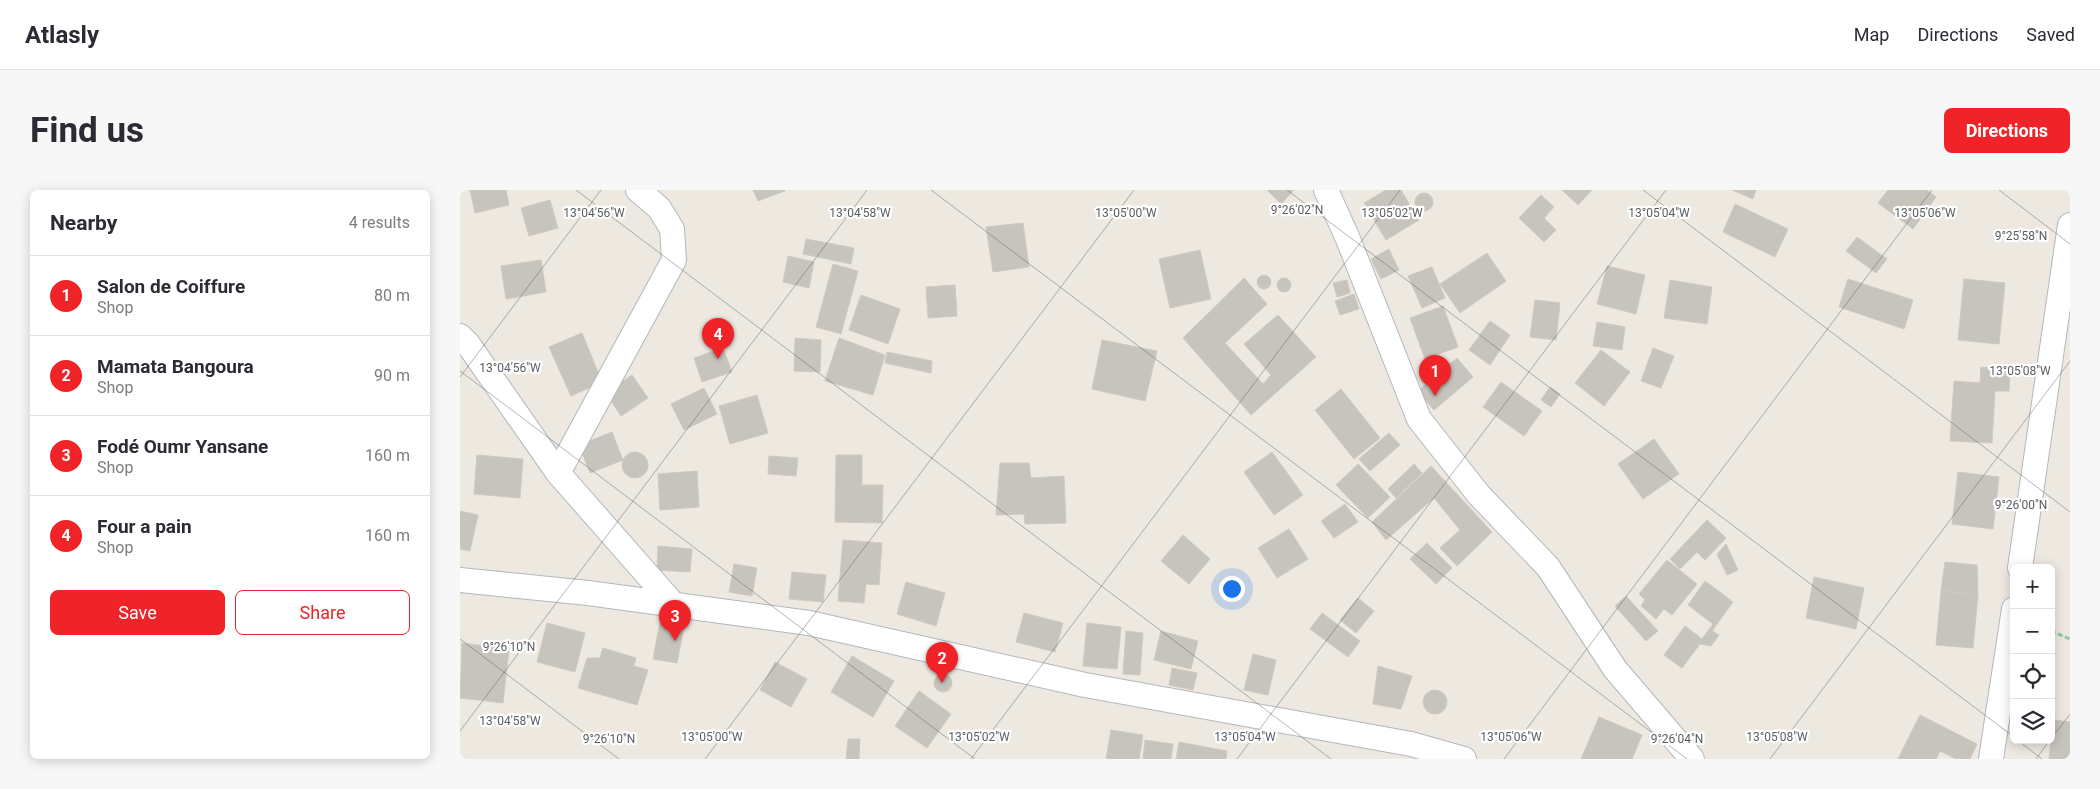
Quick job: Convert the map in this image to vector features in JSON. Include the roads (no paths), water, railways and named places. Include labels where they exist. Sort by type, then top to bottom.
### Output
[{"type":"street","points":[[558,473],[674,260],[672,229],[659,208],[638,190]]},
{"type":"street","points":[[1326,190],[1348,239],[1420,419],[1479,496],[1548,567],[1615,669],[1692,759]]},
{"type":"street","points":[[2021,564],[2063,318],[2070,225]]},
{"type":"street","points":[[460,336],[468,344],[558,473],[674,605]]},
{"type":"street","points":[[460,580],[588,593],[809,623],[1085,685],[1410,744],[1464,759]]},
{"type":"street","points":[[1991,759],[2014,609]]},
{"type":"place","name":"Four a pain","points":[[718,359]]},
{"type":"place","name":"Salon de Coiffure","points":[[1435,396]]},
{"type":"place","name":"Fodé Oumr Yansane","points":[[675,641]]},
{"type":"place","name":"Mamata Bangoura","points":[[942,683]]}]
